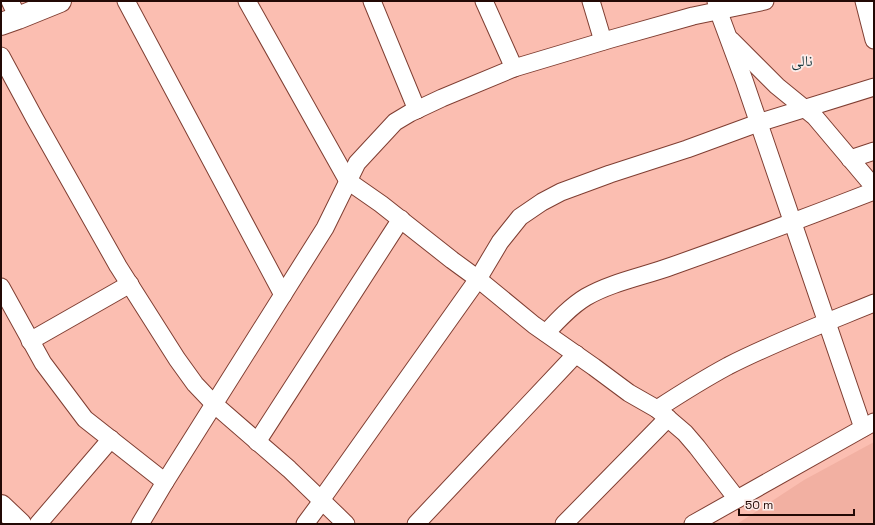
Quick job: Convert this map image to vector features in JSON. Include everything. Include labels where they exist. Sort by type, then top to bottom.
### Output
[{"type":"main road","points":[[10,15],[60,1]]},
{"type":"main road","points":[[1,506],[20,524]]},
{"type":"street","points":[[126,1],[283,295]]},
{"type":"street","points":[[247,1],[348,181],[401,219],[534,325],[629,393],[663,413],[685,433],[737,499]]},
{"type":"street","points":[[372,1],[417,110]]},
{"type":"street","points":[[484,1],[514,68]]},
{"type":"street","points":[[591,1],[603,41]]},
{"type":"street","points":[[140,524],[325,228],[357,163],[395,122],[442,98],[514,68],[693,16],[717,6],[765,1]]},
{"type":"street","points":[[864,1],[874,40]]},
{"type":"street","points":[[692,524],[868,425],[827,323],[717,6]]},
{"type":"street","points":[[729,38],[777,86],[815,117],[874,187]]},
{"type":"street","points":[[1,56],[35,120],[118,266],[177,359],[195,384],[214,404],[289,469],[346,524]]},
{"type":"street","points":[[305,524],[478,279],[500,242],[520,217],[542,202],[561,192],[610,174],[687,149],[758,123],[874,87]]},
{"type":"street","points":[[850,159],[874,151]]},
{"type":"street","points":[[546,333],[570,309],[586,297],[610,286],[665,269],[874,190]]},
{"type":"street","points":[[257,442],[401,219]]},
{"type":"street","points":[[30,340],[130,284]]},
{"type":"street","points":[[1,287],[43,363],[84,419],[165,482]]},
{"type":"street","points":[[564,524],[663,413],[727,367],[756,353],[874,303]]},
{"type":"street","points":[[416,524],[576,354]]},
{"type":"street","points":[[38,524],[111,439]]},
{"type":"shaded area","points":[[874,442],[874,524],[737,524],[804,480]]},
{"type":"district","name":"نالی","points":[[802,60]]}]
